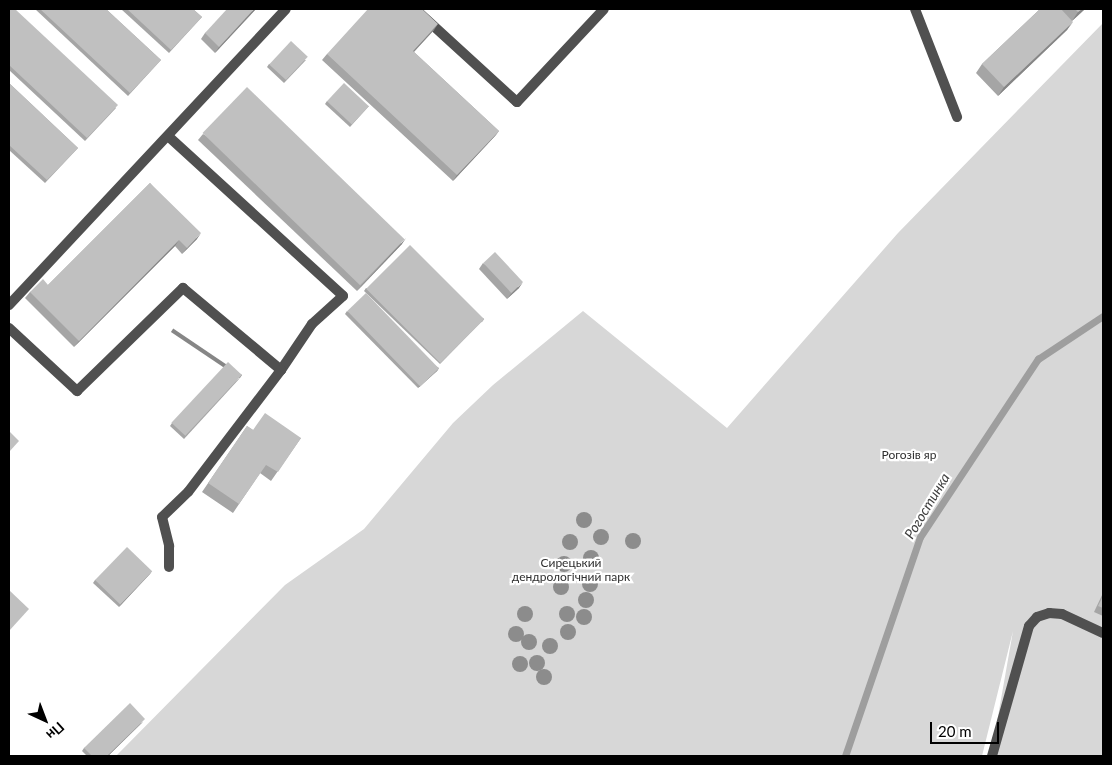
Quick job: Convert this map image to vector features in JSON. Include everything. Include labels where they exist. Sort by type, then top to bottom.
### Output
[{"type":"lane","points":[[9,305],[286,9]]},
{"type":"lane","points":[[415,9],[517,102],[604,9]]},
{"type":"lane","points":[[915,9],[957,117]]},
{"type":"lane","points":[[168,136],[343,296],[312,324],[281,370],[188,492],[162,517],[170,546],[169,567]]},
{"type":"lane","points":[[9,328],[77,391],[183,288],[281,370]]},
{"type":"lane","points":[[992,756],[1029,626],[1043,615],[1062,614],[1103,633]]},
{"type":"green space","points":[[1103,23],[1103,756],[991,756],[1013,631],[982,756],[116,756],[285,585],[364,529],[453,423],[493,385],[583,311],[727,428],[898,233]]},
{"type":"building","points":[[9,9],[15,9],[118,105],[87,138],[9,65]]},
{"type":"building","points":[[40,9],[106,9],[161,60],[130,93]]},
{"type":"building","points":[[127,9],[193,9],[202,17],[171,50]]},
{"type":"building","points":[[227,9],[254,9],[219,47],[205,33]]},
{"type":"building","points":[[368,9],[422,9],[438,24],[413,51],[499,131],[457,175],[327,54]]},
{"type":"building","points":[[1040,9],[1061,9],[1073,22],[1004,87],[982,64]]},
{"type":"building","points":[[291,41],[308,57],[286,80],[269,64]]},
{"type":"building","points":[[9,83],[78,148],[47,180],[9,145]]},
{"type":"building","points":[[344,83],[369,106],[352,124],[327,101]]},
{"type":"building","points":[[247,87],[405,239],[360,285],[203,133]]},
{"type":"building","points":[[150,183],[201,233],[187,248],[179,240],[79,341],[30,292],[43,279],[48,285]]},
{"type":"building","points":[[410,245],[484,319],[440,363],[366,289]]},
{"type":"building","points":[[495,252],[523,282],[511,293],[483,263]]},
{"type":"building","points":[[366,293],[439,369],[420,387],[347,311]]},
{"type":"building","points":[[228,362],[242,375],[185,436],[171,423]]},
{"type":"building","points":[[265,413],[301,438],[278,472],[266,465],[239,504],[208,483],[247,426],[253,430]]},
{"type":"building","points":[[9,431],[19,441],[9,452]]},
{"type":"building","points":[[127,547],[152,571],[120,604],[95,580]]},
{"type":"building","points":[[9,590],[29,609],[9,631]]},
{"type":"building","points":[[1103,596],[1103,608],[1098,606]]},
{"type":"building","points":[[130,703],[145,719],[107,756],[92,756],[84,748]]},
{"type":"waterway","name":"Рогостинка","points":[[845,756],[920,537],[1038,359],[1103,316]]},
{"type":"park label","name":"Рогозів яр","points":[[909,455]]},
{"type":"park label","name":"Сирецький дендрологічний парк","points":[[571,570]]}]
